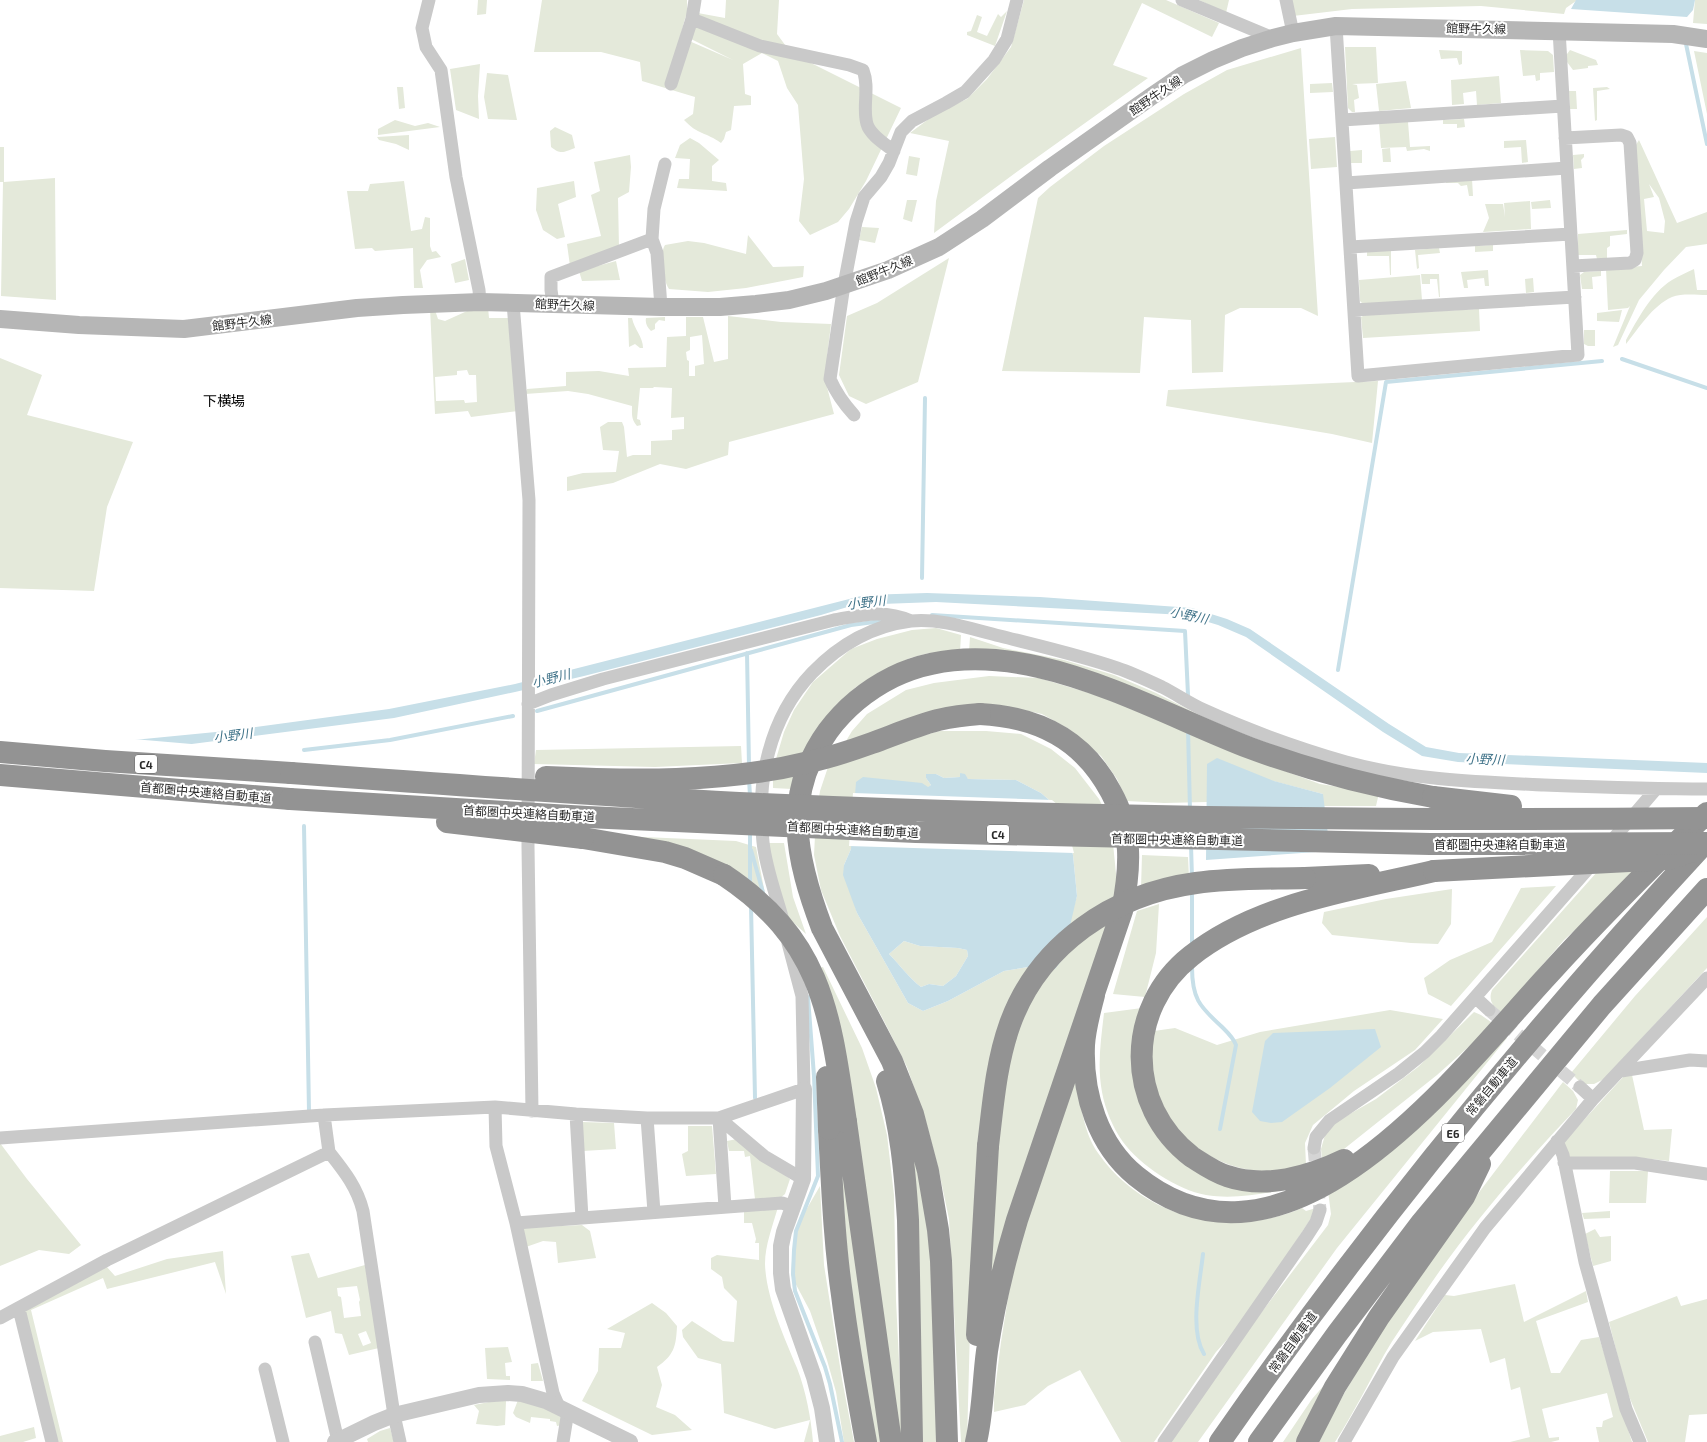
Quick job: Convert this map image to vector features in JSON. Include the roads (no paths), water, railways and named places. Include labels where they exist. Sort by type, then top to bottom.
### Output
[{"type":"highway","points":[[947,1442],[941,1261],[937,1223],[928,1171],[913,1114],[892,1061],[822,928],[814,907],[800,858],[797,835],[797,814],[804,778],[820,742],[833,724],[865,693],[897,675],[925,664],[948,660],[974,659],[1000,661],[1044,669],[1076,678],[1128,695],[1210,732],[1253,749],[1332,775],[1400,791],[1432,797],[1494,804],[1574,809],[1673,809],[1707,815]]},
{"type":"highway","points":[[291,773],[359,766],[632,780],[716,776],[803,764],[849,751],[938,720],[957,716],[980,714],[1001,715],[1026,721],[1048,729],[1069,741],[1096,766],[1109,787],[1122,817],[1128,850],[1126,889],[1122,911],[1017,1220],[1003,1267],[979,1383]]},
{"type":"highway","name":"首都圏中央連絡自動車道","points":[[0,752],[105,761],[588,794],[918,810],[1271,817],[1574,819],[1707,815]]},
{"type":"highway","name":"首都圏中央連絡自動車道","points":[[0,775],[290,799],[587,817],[916,832],[1430,844],[1707,844]]},
{"type":"highway","points":[[290,799],[370,815],[583,838],[643,847],[685,858],[724,876],[750,894],[776,918],[798,946],[808,962],[822,996],[836,1054],[838,1126],[834,1214],[851,1362],[866,1442]]},
{"type":"highway","points":[[1094,995],[1084,1044],[1085,1064],[1089,1098],[1101,1132],[1110,1148],[1133,1174],[1161,1194],[1193,1207],[1226,1212],[1261,1210],[1298,1199],[1344,1173],[1390,1139],[1434,1099],[1459,1073],[1584,936],[1647,871],[1707,815]]},
{"type":"highway","points":[[975,1442],[979,1383],[988,1146],[998,1069],[1011,1023],[1019,1004],[1040,969],[1053,954],[1083,927],[1101,915],[1138,897],[1195,883],[1225,880],[1305,878],[1668,859],[1707,844]]},
{"type":"highway","name":"常磐自動車道","points":[[1220,1442],[1315,1310],[1395,1204],[1487,1090],[1581,980],[1707,844]]},
{"type":"highway","points":[[1434,871],[1340,892],[1278,911],[1250,922],[1206,945],[1190,957],[1168,979],[1158,994],[1145,1025],[1141,1053],[1143,1078],[1154,1110],[1162,1126],[1172,1138],[1198,1161],[1220,1173],[1242,1180],[1260,1181],[1294,1178],[1327,1168],[1344,1160],[1395,1125],[1459,1073]]},
{"type":"highway","points":[[1258,1442],[1417,1228],[1602,1005],[1707,890]]},
{"type":"highway","points":[[851,984],[858,1010],[883,1067],[892,1096],[903,1154],[908,1220],[912,1442]]},
{"type":"highway","points":[[838,1126],[891,1442]]},
{"type":"highway","points":[[1307,1442],[1335,1387],[1379,1318],[1464,1197],[1494,1134]]},
{"type":"main road","name":"館野牛久線","points":[[0,319],[72,325],[184,329],[357,308],[480,302],[661,307],[720,307],[789,300],[844,285],[888,270],[939,247],[982,219],[1050,168],[1183,75],[1242,48],[1273,38],[1336,26],[1559,30],[1673,34],[1707,38]]},
{"type":"street","points":[[429,0],[422,28],[426,47],[441,70],[456,177],[480,302]]},
{"type":"street","points":[[671,84],[692,19],[695,0]]},
{"type":"street","points":[[854,415],[834,390],[830,378],[844,285],[856,222],[864,196],[882,177],[901,132],[912,121],[965,92],[994,60],[1007,39],[1017,0]]},
{"type":"street","points":[[1182,0],[1273,38]]},
{"type":"street","points":[[1286,0],[1293,33]]},
{"type":"street","points":[[692,19],[760,46],[849,65],[863,70],[866,79],[867,124],[875,136],[894,151]]},
{"type":"street","points":[[1336,26],[1358,376],[1578,355],[1559,30]]},
{"type":"street","points":[[1342,120],[1563,106]]},
{"type":"street","points":[[1565,138],[1621,135],[1627,137],[1630,143],[1637,253],[1635,260],[1630,263],[1573,266]]},
{"type":"street","points":[[661,307],[657,253],[652,239],[654,209],[665,164]]},
{"type":"street","points":[[1346,183],[1567,168]]},
{"type":"street","points":[[1350,246],[1571,234]]},
{"type":"street","points":[[553,304],[551,277],[652,239]]},
{"type":"street","points":[[1354,310],[1575,297]]},
{"type":"street","points":[[513,303],[529,500],[528,701],[532,1111]]},
{"type":"street","points":[[528,701],[603,679],[834,620],[872,613],[898,615],[911,621]]},
{"type":"street","points":[[827,1442],[822,1408],[814,1377],[783,1289],[781,1273],[781,1246],[784,1232],[803,1179],[804,1089],[802,996],[763,843],[760,808],[764,766],[779,722],[789,702],[803,683],[838,649],[856,638],[875,630],[911,621],[942,622],[1048,648],[1117,668],[1161,686],[1202,709],[1251,730],[1348,763],[1442,780],[1656,789],[1707,789]]},
{"type":"street","points":[[1314,1148],[1316,1137],[1330,1120],[1399,1073],[1425,1052],[1476,998],[1656,789]]},
{"type":"street","points":[[1344,1442],[1393,1357],[1445,1282],[1485,1228],[1593,1100],[1707,978]]},
{"type":"street","points":[[1476,998],[1489,1010]]},
{"type":"street","points":[[1621,1070],[1690,1060],[1707,1061]]},
{"type":"street","points":[[1580,1088],[1593,1100]]},
{"type":"street","points":[[0,1138],[324,1115],[495,1107],[532,1111],[647,1118],[719,1118],[804,1089]]},
{"type":"street","points":[[495,1107],[496,1146],[516,1223],[553,1393],[563,1409],[563,1442]]},
{"type":"street","points":[[576,1114],[582,1218]]},
{"type":"street","points":[[324,1115],[329,1152],[353,1183],[360,1199],[363,1211],[394,1415],[400,1442]]},
{"type":"street","points":[[647,1118],[654,1212]]},
{"type":"street","points":[[719,1118],[764,1156],[803,1179]]},
{"type":"street","points":[[719,1118],[725,1207]]},
{"type":"street","points":[[1557,1141],[1563,1155],[1585,1262],[1626,1408],[1640,1442]]},
{"type":"street","points":[[0,1318],[107,1260],[329,1152]]},
{"type":"street","points":[[1564,1163],[1635,1162],[1707,1174]]},
{"type":"street","points":[[516,1223],[782,1203],[794,1207]]},
{"type":"street","points":[[1164,1442],[1307,1236],[1316,1222],[1320,1210]]},
{"type":"street","points":[[19,1309],[52,1442]]},
{"type":"street","points":[[315,1342],[336,1441],[374,1422],[428,1406],[494,1394],[522,1394],[546,1401],[630,1442]]},
{"type":"street","points":[[265,1369],[283,1442]]},
{"type":"water","points":[[1576,0],[1695,0],[1693,10],[1687,17],[1571,9]]},
{"type":"water","name":"小野川","points":[[927,593],[1040,597],[1192,608],[1227,619],[1250,629],[1389,724],[1426,747],[1459,753],[1707,763],[1707,773],[1458,762],[1422,756],[1383,732],[1246,637],[1218,625],[1185,615],[936,602],[854,605],[821,615],[584,676],[394,718],[184,745],[0,753],[226,731],[389,709],[515,684],[865,595]]},
{"type":"water","points":[[1217,758],[1274,781],[1323,794],[1330,851],[1206,860],[1207,764]]},
{"type":"water","points":[[960,773],[965,774],[968,779],[1016,780],[1041,793],[1056,806],[1065,827],[1073,855],[1077,896],[1062,960],[1055,969],[1028,967],[1004,971],[948,1001],[923,1011],[908,1003],[857,913],[843,875],[844,865],[851,849],[856,782],[863,777],[922,783],[928,787],[931,785],[926,778],[926,774],[936,774],[944,778],[960,777]],"holes":[[[904,941],[920,946],[958,948],[967,950],[968,956],[956,976],[943,986],[929,984],[921,987],[889,954]]]},
{"type":"water","points":[[1375,1029],[1381,1047],[1330,1088],[1282,1122],[1271,1123],[1260,1121],[1252,1112],[1265,1041],[1273,1033]]},
{"type":"waterway","points":[[1686,44],[1707,144]]},
{"type":"waterway","points":[[1622,359],[1707,388]]},
{"type":"waterway","points":[[1338,670],[1386,382],[1602,361]]},
{"type":"waterway","points":[[922,578],[925,398]]},
{"type":"waterway","points":[[932,615],[1185,631],[1188,695]]},
{"type":"waterway","points":[[537,711],[851,625],[882,621]]},
{"type":"waterway","points":[[747,653],[749,766]]},
{"type":"waterway","points":[[304,750],[390,740],[513,716]]},
{"type":"waterway","points":[[1188,729],[1190,810]]},
{"type":"waterway","points":[[749,779],[750,796]]},
{"type":"waterway","points":[[304,826],[309,1111]]},
{"type":"waterway","points":[[750,831],[750,886]]},
{"type":"waterway","points":[[1191,845],[1192,878]]},
{"type":"waterway","points":[[751,850],[764,896]]},
{"type":"waterway","points":[[1192,891],[1192,946]]},
{"type":"waterway","points":[[751,905],[755,1098]]},
{"type":"waterway","points":[[1192,967],[1193,986],[1198,1001],[1207,1013],[1230,1035],[1236,1045],[1220,1129]]},
{"type":"waterway","points":[[808,997],[814,1076],[818,1176],[796,1231],[793,1274],[795,1291],[825,1367],[830,1384],[842,1442]]},
{"type":"waterway","points":[[1203,1254],[1196,1319],[1197,1332],[1204,1354]]},
{"type":"tunnel","points":[[1489,1010],[1580,1087]]},
{"type":"tunnel","points":[[1314,1148],[1320,1210]]},
{"type":"district","name":"下横場","points":[[224,400]]}]
